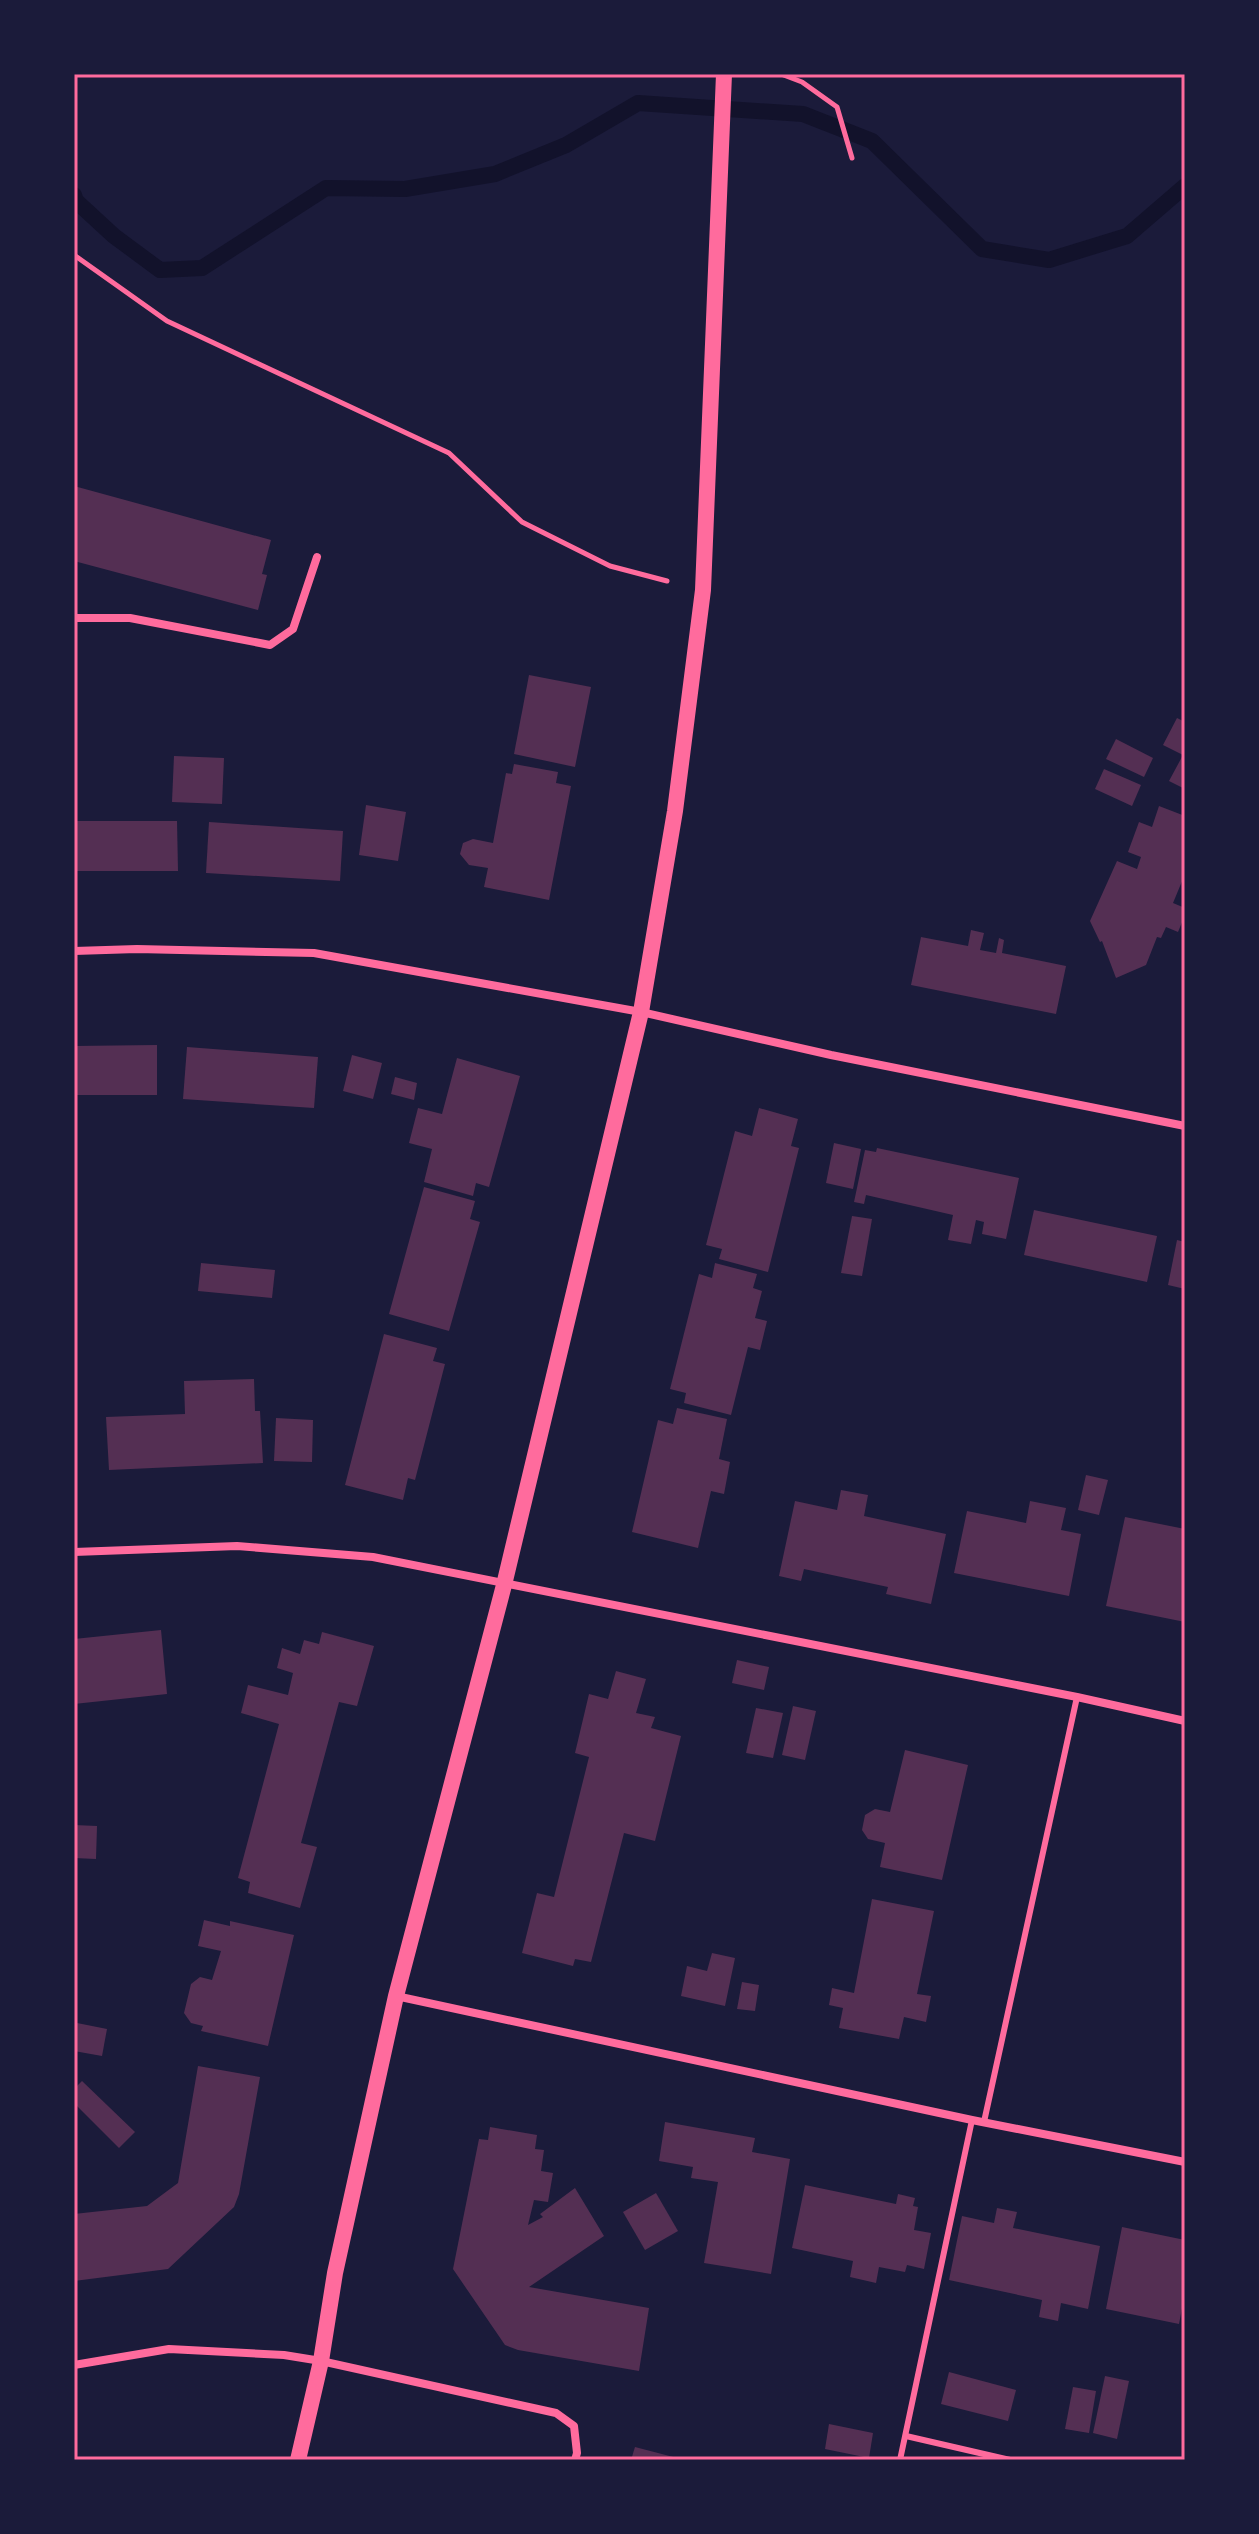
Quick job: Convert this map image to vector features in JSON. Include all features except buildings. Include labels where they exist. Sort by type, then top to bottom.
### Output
[{"type":"main road","points":[[298,2460],[321,2361],[335,2273],[396,1996],[504,1585],[641,1012],[675,811],[703,590],[724,74]]},
{"type":"street","points":[[74,618],[130,618],[270,645],[293,629],[317,557]]},
{"type":"street","points":[[74,951],[137,949],[314,953],[641,1012],[831,1055],[1185,1126]]},
{"type":"street","points":[[74,1552],[237,1546],[373,1557],[1185,1721]]},
{"type":"street","points":[[396,1996],[972,2120],[1185,2162]]},
{"type":"street","points":[[74,2365],[169,2349],[284,2355],[321,2361],[556,2413],[574,2426],[575,2460]]},
{"type":"lane","points":[[984,2122],[1077,1697]]},
{"type":"lane","points":[[900,2460],[972,2120]]},
{"type":"lane","points":[[906,2436],[1010,2460]]},
{"type":"path","points":[[781,74],[802,82],[837,107],[852,158]]},
{"type":"path","points":[[74,255],[167,321],[449,453],[522,522],[610,566],[703,590]]},
{"type":"waterway","points":[[74,195],[76,201],[114,236],[160,270],[202,268],[326,188],[405,189],[495,174],[566,145],[638,103],[803,114],[872,141],[982,249],[1049,260],[1127,236],[1185,186]]}]
